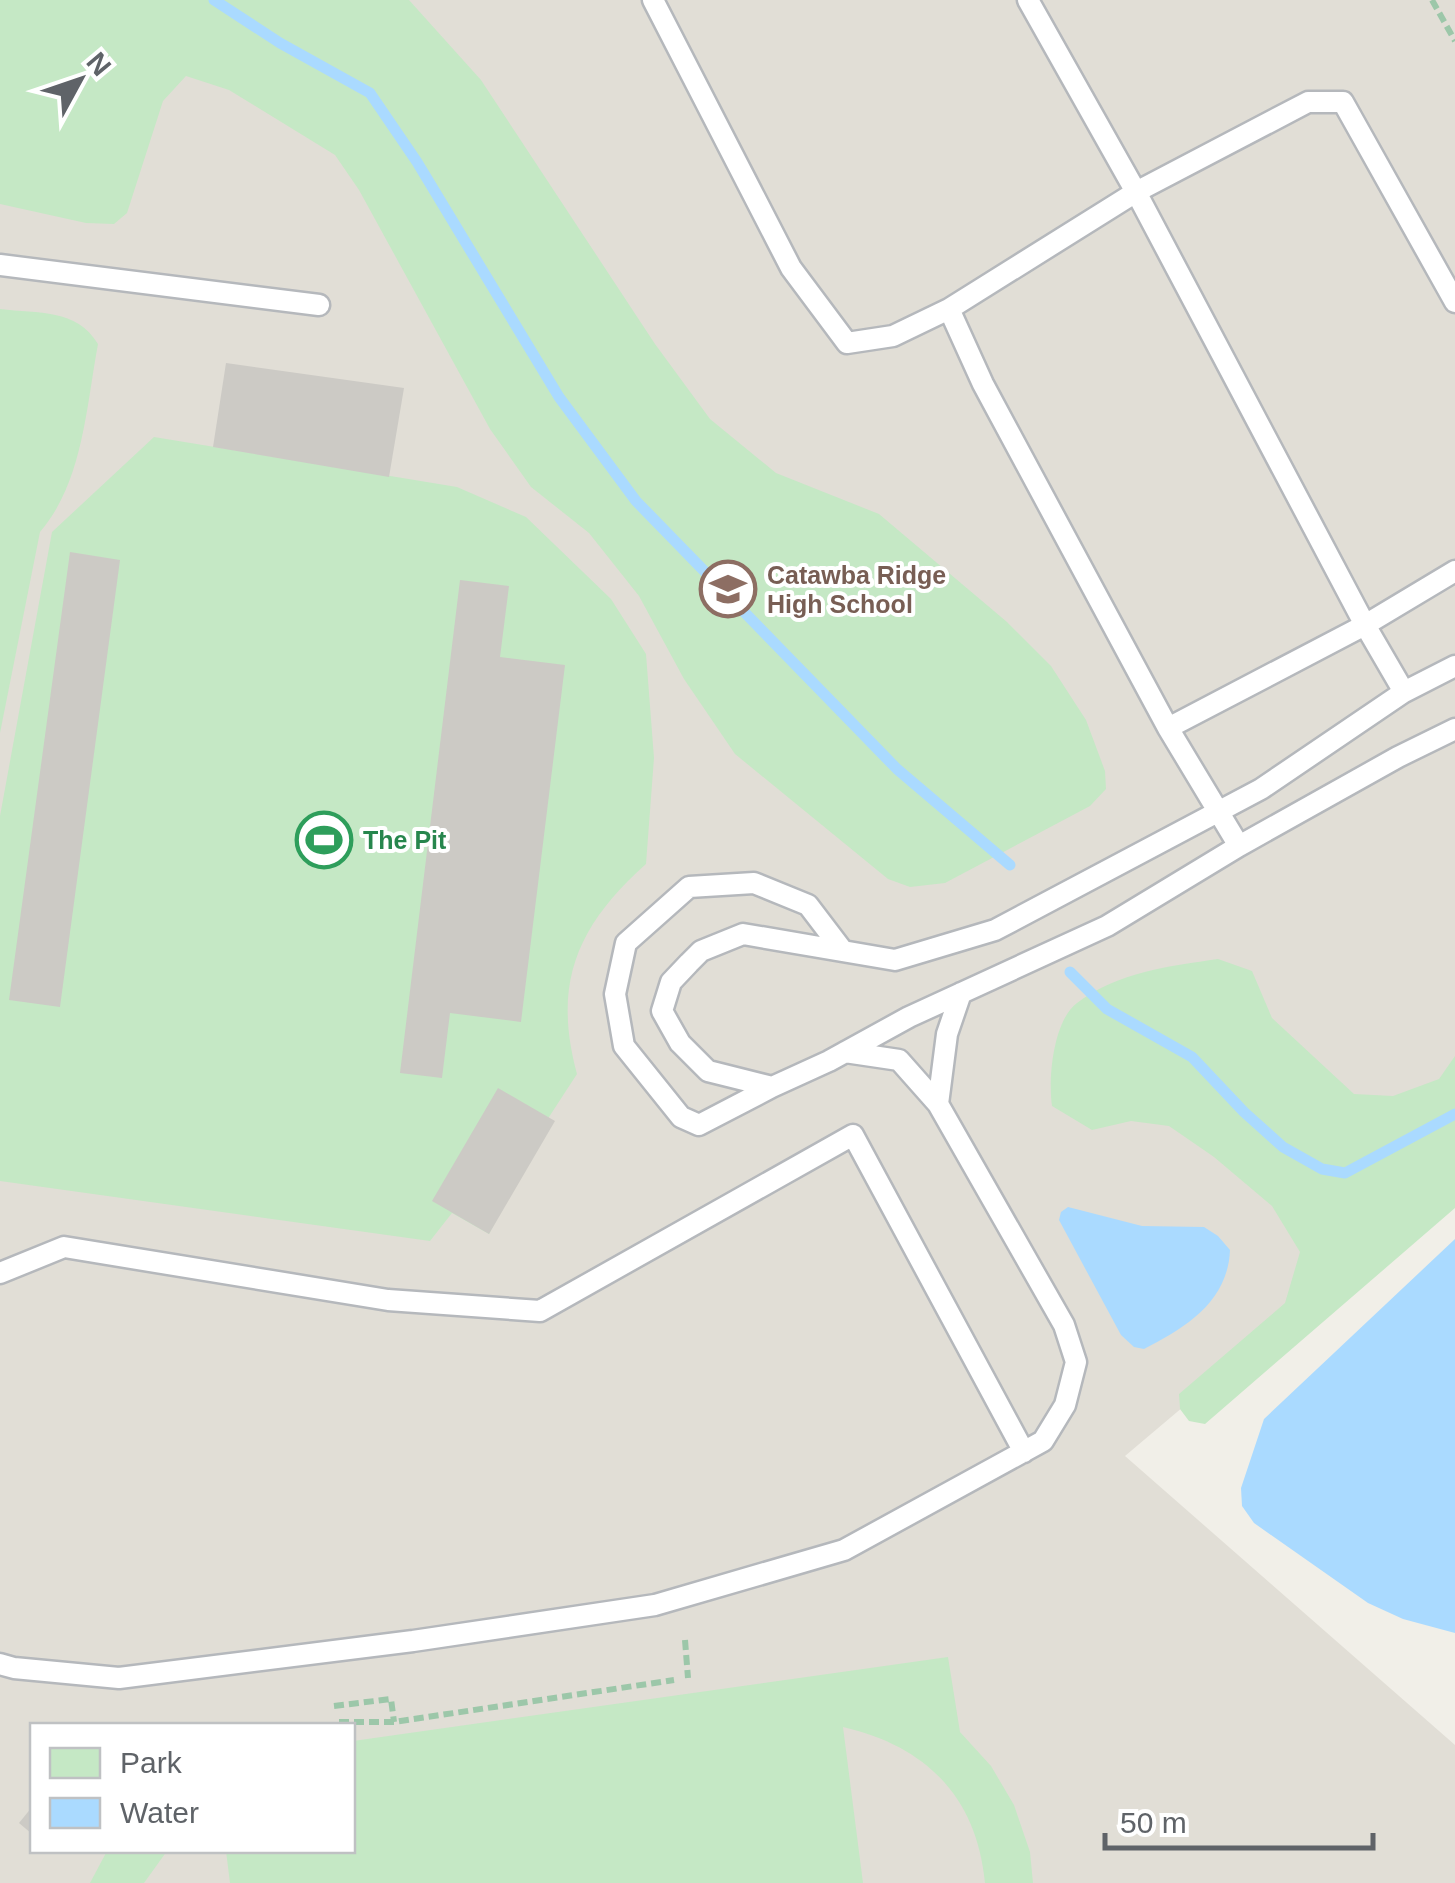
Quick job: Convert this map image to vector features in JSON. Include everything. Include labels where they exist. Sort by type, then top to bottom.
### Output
[{"type":"lane","points":[[653,0],[791,268],[846,342],[893,336],[949,309],[1136,192],[1308,102],[1343,102],[1455,302]]},
{"type":"lane","points":[[1028,0],[1136,192],[1404,692]]},
{"type":"lane","points":[[0,265],[319,305]]},
{"type":"lane","points":[[949,309],[983,384],[1168,728],[1239,846]]},
{"type":"lane","points":[[1168,728],[1365,625],[1455,571]]},
{"type":"lane","points":[[772,1087],[708,1071],[680,1043],[662,1011],[671,982],[702,951],[743,934],[895,960],[994,930],[1261,789],[1404,692],[1455,666]]},
{"type":"lane","points":[[844,951],[808,905],[754,882],[688,887],[626,943],[615,994],[624,1046],[681,1118],[699,1125],[908,1017],[1107,926],[1239,846],[1398,756],[1455,729]]},
{"type":"lane","points":[[938,1104],[947,1034],[961,994]]},
{"type":"lane","points":[[0,1664],[119,1678],[413,1641],[655,1605],[844,1550],[1043,1441],[1064,1405],[1076,1362],[1064,1324],[938,1104],[900,1060],[845,1052]]},
{"type":"lane","points":[[0,1273],[64,1247],[388,1300],[540,1311],[853,1135],[1024,1452]]},
{"type":"path","points":[[1432,0],[1455,41]]},
{"type":"path","points":[[685,1640],[688,1678]]},
{"type":"path","points":[[339,1722],[394,1722],[674,1680]]},
{"type":"path","points":[[334,1706],[391,1698],[394,1722]]},
{"type":"shaded area","name":"Catawba Ridge High School","points":[[0,0],[1455,0],[1455,1177],[1125,1456],[1455,1745],[1455,1883],[0,1883]]},
{"type":"green space","points":[[0,0],[409,0],[481,80],[655,344],[710,419],[776,473],[879,514],[1007,622],[1051,666],[1086,720],[1105,771],[1106,789],[1090,806],[945,883],[910,887],[888,879],[735,754],[684,679],[639,596],[589,533],[531,487],[490,429],[359,190],[335,155],[229,90],[186,76],[163,101],[127,213],[114,224],[86,223],[0,204]]},
{"type":"green space","points":[[0,309],[68,318],[89,332],[98,344],[74,467],[66,491],[40,532],[0,733]]},
{"type":"green space","name":"The Pit","points":[[154,437],[457,487],[526,517],[611,599],[646,654],[654,758],[646,864],[603,910],[577,957],[568,1011],[577,1074],[549,1117],[489,1234],[452,1213],[430,1241],[0,1181],[0,816],[52,532]]},
{"type":"green space","points":[[1218,959],[1252,971],[1272,1018],[1354,1094],[1393,1096],[1439,1079],[1455,1056],[1455,1208],[1205,1424],[1189,1421],[1180,1409],[1179,1394],[1285,1303],[1300,1252],[1272,1206],[1214,1157],[1169,1126],[1131,1121],[1092,1130],[1052,1106],[1051,1081],[1057,1036],[1077,1003],[1127,977]]},
{"type":"green space","points":[[948,1657],[960,1732],[991,1766],[1014,1805],[1030,1852],[1033,1883],[985,1883],[971,1825],[942,1780],[899,1747],[843,1727],[863,1883],[230,1883],[226,1853],[355,1853],[355,1741]]},
{"type":"green space","points":[[105,1853],[166,1853],[144,1883],[90,1883]]},
{"type":"water","points":[[1068,1207],[1142,1226],[1204,1227],[1230,1250],[1227,1268],[1213,1299],[1174,1332],[1144,1349],[1134,1347],[1121,1335],[1059,1220]]},
{"type":"water","points":[[1455,1239],[1455,1633],[1403,1619],[1368,1603],[1254,1523],[1242,1506],[1241,1488],[1264,1419]]},
{"type":"building","points":[[226,363],[404,388],[389,477],[213,447]]},
{"type":"building","points":[[70,552],[120,560],[60,1007],[9,1000]]},
{"type":"building","points":[[460,580],[509,586],[500,657],[565,665],[521,1022],[450,1013],[442,1078],[400,1073]]},
{"type":"building","points":[[498,1088],[555,1121],[489,1234],[432,1201]]},
{"type":"building","points":[[30,1809],[30,1832],[19,1823]]},
{"type":"waterway","points":[[214,0],[280,43],[370,93],[417,162],[559,397],[636,501],[897,769],[1010,865]]},
{"type":"waterway","points":[[1070,972],[1107,1009],[1192,1057],[1283,1147],[1322,1169],[1345,1173],[1455,1114]]},
{"type":"place","name":"Catawba Ridge High School","points":[[728,589]]},
{"type":"place","name":"The Pit","points":[[324,840]]}]
